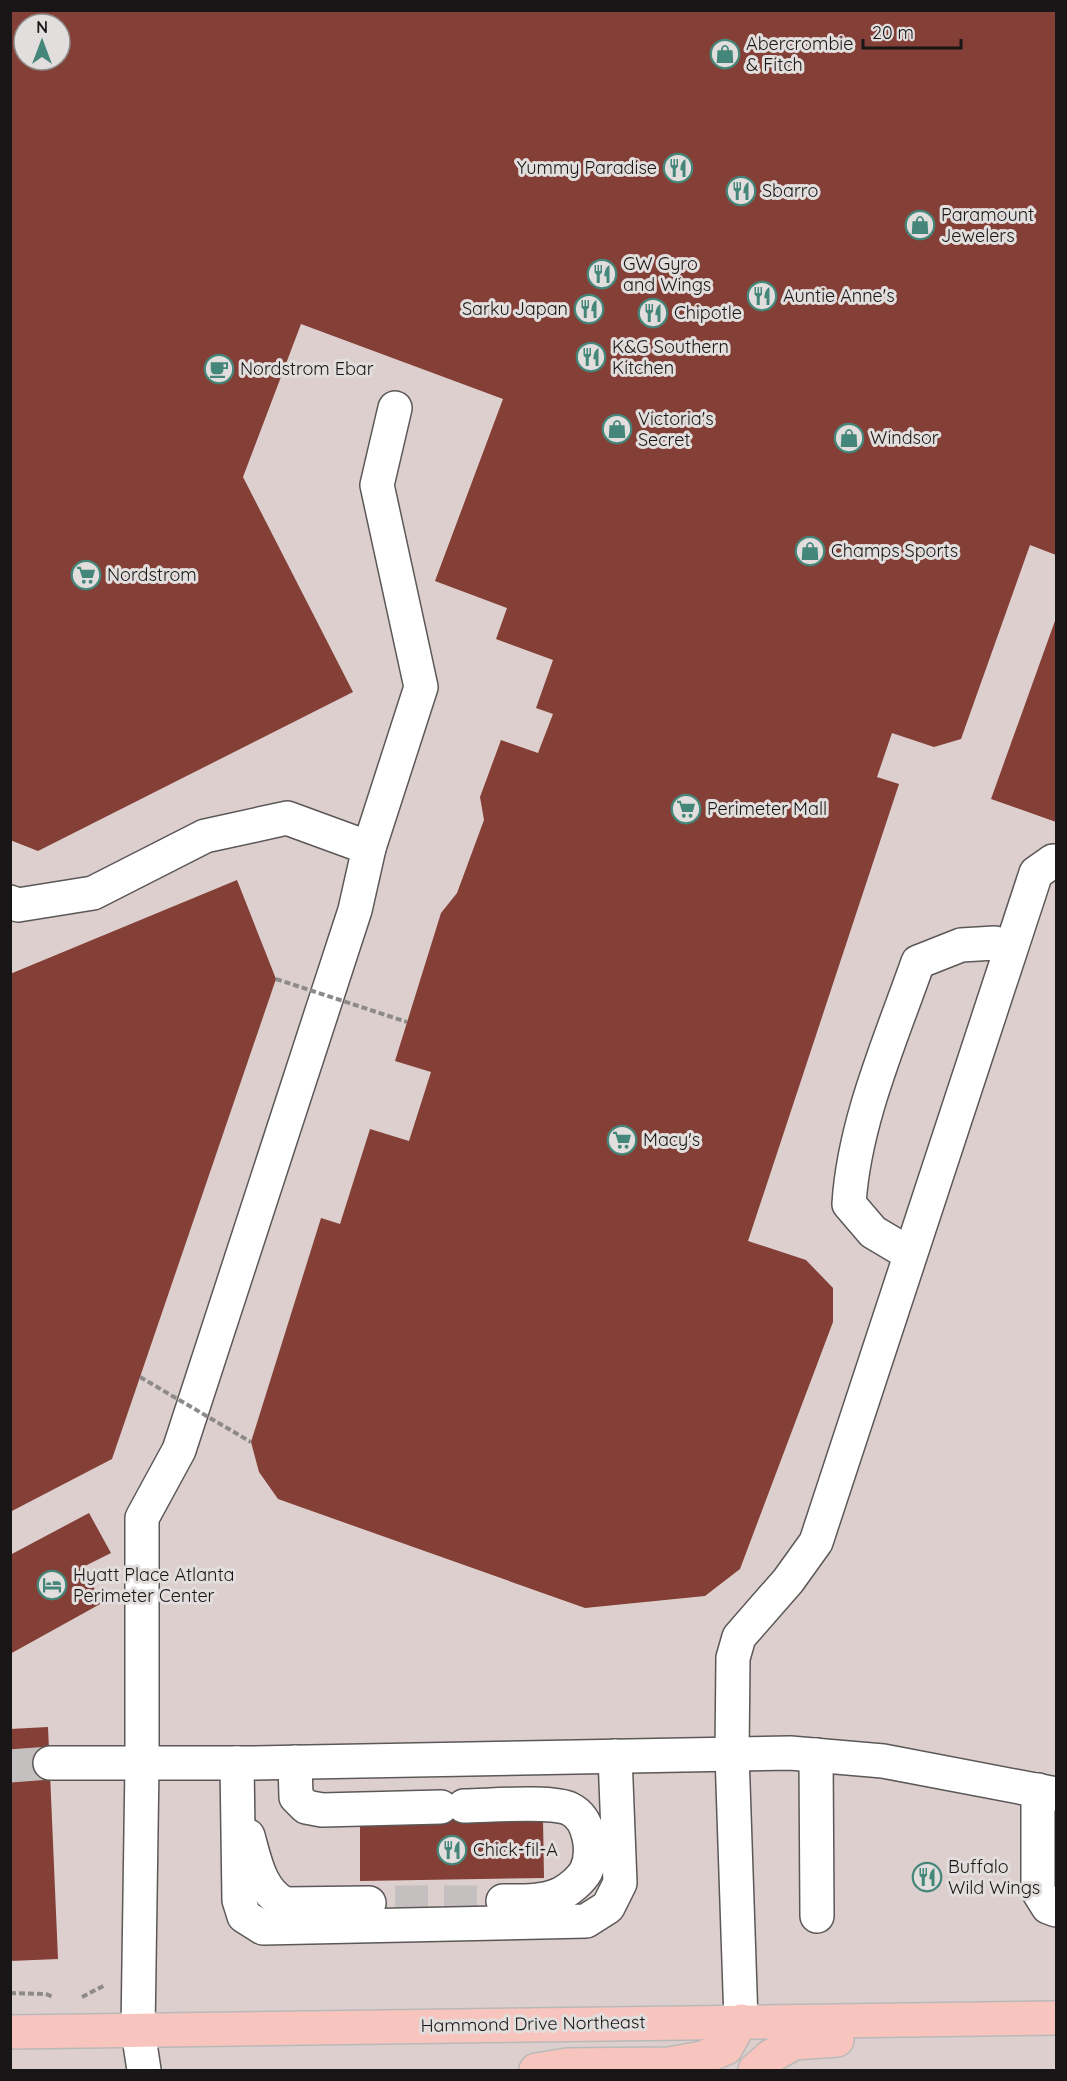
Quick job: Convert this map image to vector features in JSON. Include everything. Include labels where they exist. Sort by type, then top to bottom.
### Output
[{"type":"main road","name":"Hammond Drive Northeast","points":[[10,2032],[1056,2018]]},
{"type":"main road","points":[[755,2070],[771,2056],[794,2043],[925,2037],[970,2032],[991,2019]]},
{"type":"main road","points":[[536,2070],[567,2065],[669,2064],[702,2058],[726,2048],[741,2022]]},
{"type":"lane","points":[[144,2070],[138,2031],[142,1764],[142,1518],[179,1450],[355,910],[369,848],[421,687],[377,485],[395,408]]},
{"type":"lane","points":[[10,902],[18,905],[93,893],[205,836],[287,818],[369,848]]},
{"type":"lane","points":[[741,2022],[732,1754],[733,1658],[739,1637],[788,1581],[816,1542],[1036,873],[1056,861]]},
{"type":"lane","points":[[910,1254],[873,1232],[849,1203],[851,1172],[876,1081],[918,962],[962,945],[995,943],[1010,951]]},
{"type":"lane","points":[[50,1763],[237,1763],[790,1753],[883,1761],[1047,1792],[1038,1891],[1048,1907],[1056,1910]]},
{"type":"lane","points":[[816,1755],[817,1916]]},
{"type":"lane","points":[[237,1763],[239,1900],[244,1916],[263,1928],[585,1921],[608,1907],[620,1883],[615,1756]]},
{"type":"lane","points":[[295,1762],[296,1797],[306,1807],[322,1810],[553,1805],[568,1808],[581,1815],[588,1829],[589,1851],[586,1870],[576,1883],[560,1895],[542,1900],[496,1902]]},
{"type":"lane","points":[[238,1797],[259,1875],[274,1898],[285,1904],[395,1902]]},
{"type":"lane","points":[[124,2070],[138,2031]]},
{"type":"path","points":[[276,979],[407,1022]]},
{"type":"path","points":[[140,1377],[251,1442]]},
{"type":"path","points":[[79,1998],[105,1985]]},
{"type":"path","points":[[10,1993],[46,1994],[61,2001]]},
{"type":"shaded area","points":[[11,11],[1056,11],[1056,2070],[11,2070]]},
{"type":"building","name":"Perimeter Mall","points":[[10,10],[1056,10],[1056,555],[1030,545],[961,739],[934,747],[892,733],[877,777],[899,784],[748,1241],[806,1260],[833,1288],[833,1322],[740,1569],[705,1596],[585,1608],[278,1499],[259,1472],[251,1442],[321,1218],[340,1224],[370,1129],[409,1141],[431,1072],[395,1061],[441,913],[457,893],[484,820],[480,797],[501,740],[538,753],[553,714],[536,708],[553,660],[496,639],[507,608],[435,581],[503,399],[301,324],[243,477],[353,692],[38,851],[10,840]]},
{"type":"building","points":[[1056,618],[1056,822],[991,799]]},
{"type":"building","points":[[237,880],[276,979],[112,1459],[10,1512],[10,974]]},
{"type":"building","name":"Hyatt Place Atlanta Perimeter Center","points":[[89,1513],[111,1553],[83,1567],[102,1603],[10,1654],[10,1555]]},
{"type":"building","points":[[48,1727],[58,1959],[10,1961],[10,1729]]},
{"type":"building","name":"Chick-fil-A","points":[[543,1819],[544,1878],[360,1881],[360,1821]]},
{"type":"tunnel","points":[[10,1766],[50,1763]]},
{"type":"tunnel","points":[[395,1902],[496,1902]]},
{"type":"place","name":"Abercrombie & Fitch","points":[[725,54]]},
{"type":"place","name":"Yummy Paradise","points":[[678,168]]},
{"type":"place","name":"Sbarro","points":[[741,191]]},
{"type":"place","name":"Paramount Jewelers","points":[[920,225]]},
{"type":"place","name":"GW Gyro and Wings","points":[[602,274]]},
{"type":"place","name":"Auntie Anne's","points":[[762,296]]},
{"type":"place","name":"Sarku Japan","points":[[589,309]]},
{"type":"place","name":"Chipotle","points":[[653,313]]},
{"type":"place","name":"K&G Southern Kitchen","points":[[591,357]]},
{"type":"place","name":"Nordstrom Ebar","points":[[219,369]]},
{"type":"place","name":"Victoria's Secret","points":[[617,429]]},
{"type":"place","name":"Windsor","points":[[849,438]]},
{"type":"place","name":"Champs Sports","points":[[810,551]]},
{"type":"place","name":"Nordstrom","points":[[86,575]]},
{"type":"place","name":"Perimeter Mall","points":[[686,809]]},
{"type":"place","name":"Macy's","points":[[622,1140]]},
{"type":"place","name":"Hyatt Place Atlanta Perimeter Center","points":[[52,1585]]},
{"type":"place","name":"Chick-fil-A","points":[[452,1850]]},
{"type":"place","name":"Buffalo Wild Wings","points":[[927,1877]]}]
